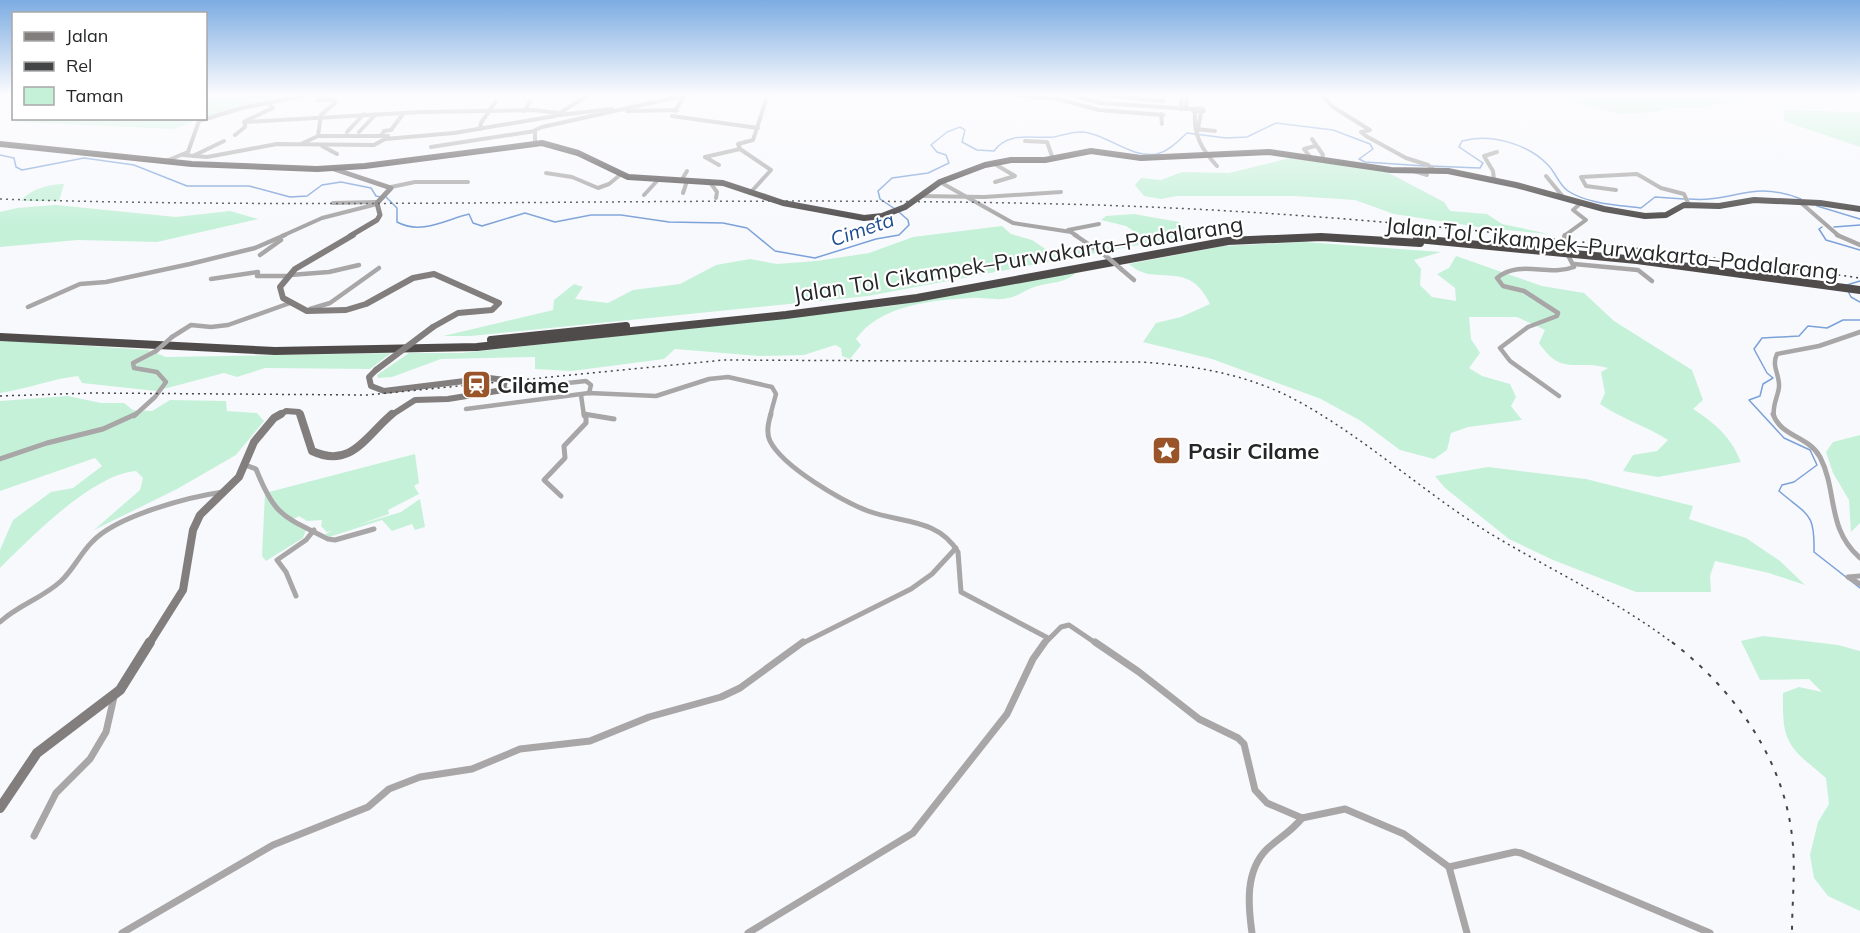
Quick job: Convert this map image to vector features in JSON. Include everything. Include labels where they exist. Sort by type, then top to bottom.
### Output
[{"type":"highway","points":[[0,144],[244,167],[334,169],[535,143],[553,145],[578,153],[620,175],[657,181],[709,181],[732,185],[783,203],[853,217],[870,218],[892,213],[905,207],[940,183],[993,163],[1053,159],[1091,151],[1137,158],[1269,152],[1414,171],[1432,167],[1494,180],[1628,214],[1655,217],[1666,215],[1689,204],[1709,207],[1754,200],[1820,203],[1860,209]]},
{"type":"highway","name":"Jalan Tol Cikampek–Purwakarta–Padalarang","points":[[0,332],[243,345],[349,347],[471,341],[914,295],[1210,238],[1335,233],[1667,267],[1860,292]]},
{"type":"highway","name":"Jalan Tol Cikampek–Purwakarta–Padalarang","points":[[0,337],[286,351],[412,350],[487,346],[786,315],[917,298],[1220,242],[1299,237],[1419,241]]},
{"type":"street","points":[[166,161],[183,155],[193,145],[194,138]]},
{"type":"street","points":[[301,144],[315,138]]},
{"type":"street","points":[[183,155],[207,157],[261,145],[376,144],[397,138]]},
{"type":"street","points":[[430,147],[492,138]]},
{"type":"street","points":[[535,138],[535,143]]},
{"type":"street","points":[[750,193],[771,170],[740,149],[738,143],[753,141],[754,138]]},
{"type":"street","points":[[1199,138],[1205,154],[1217,166]]},
{"type":"street","points":[[1368,138],[1410,160],[1432,167]]},
{"type":"street","points":[[1312,139],[1323,155],[1322,160]]},
{"type":"street","points":[[192,156],[224,141]]},
{"type":"street","points":[[1025,141],[1047,142],[1053,159]]},
{"type":"street","points":[[321,145],[337,154]]},
{"type":"street","points":[[1311,158],[1304,149],[1315,146]]},
{"type":"street","points":[[719,165],[705,157],[740,149]]},
{"type":"street","points":[[1494,180],[1493,171],[1484,156],[1497,152]]},
{"type":"street","points":[[993,163],[1015,176],[995,182]]},
{"type":"street","points":[[334,169],[391,187],[415,182],[468,182]]},
{"type":"street","points":[[683,193],[687,171]]},
{"type":"street","points":[[1414,171],[1427,175]]},
{"type":"street","points":[[546,173],[572,177],[598,188],[609,184],[620,175]]},
{"type":"street","points":[[1616,190],[1586,186],[1582,183],[1581,177],[1637,174],[1661,188],[1686,197],[1689,204]]},
{"type":"street","points":[[1546,176],[1564,198]]},
{"type":"street","points":[[644,195],[657,181]]},
{"type":"street","points":[[709,181],[717,192],[716,198]]},
{"type":"street","points":[[940,183],[970,197],[1012,223],[1066,230],[1099,225]]},
{"type":"street","points":[[28,307],[80,284],[106,282],[255,248],[322,218],[380,200],[391,187]]},
{"type":"street","points":[[920,196],[970,197],[1061,192]]},
{"type":"street","points":[[333,203],[380,200]]},
{"type":"street","points":[[380,200],[380,215],[374,223],[332,245],[288,275],[279,290],[290,303],[300,309],[328,312],[361,306],[396,285],[432,274],[492,298],[499,303],[494,309],[458,313],[433,327],[369,377],[371,386],[384,391],[496,378],[504,379],[503,390]]},
{"type":"street","points":[[1803,202],[1843,239],[1860,245]]},
{"type":"street","points":[[1574,264],[1564,247],[1564,235],[1586,220],[1573,210],[1581,203]]},
{"type":"street","points":[[1066,230],[1095,245],[1134,280]]},
{"type":"street","points":[[260,255],[268,252],[284,236]]},
{"type":"street","points":[[1574,264],[1638,270],[1652,280]]},
{"type":"street","points":[[1560,396],[1545,382],[1508,359],[1500,348],[1528,327],[1557,316],[1558,313],[1524,291],[1503,286],[1497,278],[1508,272],[1530,268],[1569,270],[1574,267],[1574,264]]},
{"type":"street","points":[[211,279],[258,272],[256,276],[329,272],[359,265]]},
{"type":"street","points":[[300,309],[330,303],[356,287],[379,268]]},
{"type":"street","points":[[0,459],[54,441],[114,427],[140,414],[166,382],[156,372],[134,368],[134,363],[156,351],[188,325],[197,323],[208,327],[224,326],[266,308],[290,303]]},
{"type":"street","points":[[1860,332],[1819,346],[1777,354],[1774,357],[1774,372],[1780,385],[1772,411],[1780,426],[1817,451],[1823,464],[1839,532],[1845,544],[1860,558]]},
{"type":"street","points":[[466,409],[589,393],[656,396],[710,379],[728,377],[765,384],[772,387],[776,394],[768,429],[773,448],[851,501],[876,513],[922,523],[956,548],[960,559],[961,592],[1048,639]]},
{"type":"street","points":[[0,808],[24,768],[36,754],[114,695],[181,595],[187,576],[195,523],[234,482],[245,465],[254,442],[274,418],[286,411],[301,415],[312,451],[320,456],[331,457],[355,450],[410,401],[451,399],[503,390],[586,381],[591,385],[589,393]]},
{"type":"street","points":[[561,496],[544,480],[565,458],[564,446],[586,423],[581,395]]},
{"type":"street","points":[[585,416],[614,419]]},
{"type":"street","points":[[245,465],[256,470],[268,499],[276,509],[285,517],[328,539],[335,540],[374,529]]},
{"type":"street","points":[[0,622],[14,609],[60,582],[93,540],[118,524],[189,497],[223,492]]},
{"type":"street","points":[[296,596],[286,572],[277,560],[306,540],[314,530]]},
{"type":"street","points":[[122,933],[273,845],[368,807],[389,789],[420,777],[472,769],[520,749],[590,741],[649,717],[700,705],[740,688],[809,638],[911,589],[933,573],[956,548]]},
{"type":"street","points":[[1860,576],[1848,577],[1860,584]]},
{"type":"street","points":[[748,933],[913,833],[1007,714],[1034,659],[1048,639],[1061,627],[1069,625],[1200,719],[1231,732],[1244,744],[1252,783],[1260,798],[1302,818],[1345,809],[1404,834],[1449,867],[1467,933]]},
{"type":"street","points":[[34,836],[42,816],[56,793],[90,759],[106,732],[114,695]]},
{"type":"street","points":[[1252,933],[1250,881],[1261,856],[1292,833],[1302,818]]},
{"type":"street","points":[[1449,867],[1515,852],[1521,853],[1710,933]]},
{"type":"green space","points":[[1832,138],[1860,138],[1860,147]]},
{"type":"green space","points":[[1290,158],[1387,172],[1444,202],[1450,211],[1487,214],[1502,224],[1549,234],[1485,228],[1394,214],[1355,200],[1294,196],[1177,196],[1161,199],[1144,196],[1135,185],[1141,178],[1161,180],[1182,172],[1229,173]]},
{"type":"green space","points":[[64,184],[59,201],[21,201],[30,193],[41,188]]},
{"type":"green space","points":[[56,205],[176,217],[230,211],[258,219],[157,242],[78,240],[0,247],[0,212],[17,208]]},
{"type":"green space","points":[[1134,214],[1179,222],[1191,235],[868,296],[471,336],[443,336],[553,310],[554,300],[574,284],[583,287],[575,299],[608,303],[633,290],[680,284],[716,265],[750,259],[777,264],[816,261],[869,253],[913,237],[1002,226],[1011,234],[1032,240],[1047,250],[1075,251],[1141,242],[1140,235],[1126,226],[1101,220],[1106,216]]},
{"type":"green space","points":[[1304,242],[1441,252],[1414,260],[1421,269],[1420,285],[1432,297],[1456,301],[1455,288],[1437,274],[1449,268],[1456,256],[1542,286],[1584,293],[1614,321],[1692,370],[1703,400],[1693,409],[1722,432],[1733,445],[1741,462],[1658,477],[1623,471],[1633,455],[1657,451],[1668,440],[1600,404],[1605,393],[1601,372],[1608,368],[1570,365],[1555,360],[1539,343],[1545,330],[1517,317],[1469,317],[1471,339],[1480,353],[1469,368],[1482,376],[1510,384],[1516,397],[1511,406],[1522,420],[1468,427],[1451,433],[1447,450],[1434,459],[1400,450],[1361,421],[1321,399],[1212,359],[1143,342],[1156,323],[1181,317],[1210,304],[1192,281],[1182,277],[1150,274],[1139,271],[1129,264],[1223,246]]},
{"type":"green space","points":[[1076,272],[1064,280],[1034,287],[1008,298],[940,300],[908,306],[879,319],[866,328],[856,339],[861,345],[850,359],[842,356],[841,348],[835,345],[804,355],[759,356],[675,349],[664,359],[572,371],[535,369],[535,357],[441,359],[392,377],[378,378],[377,375],[409,353],[462,353],[891,306]]},
{"type":"green space","points":[[0,340],[148,350],[166,357],[391,353],[370,369],[265,368],[237,377],[224,373],[156,391],[82,383],[78,376],[0,393]]},
{"type":"green space","points":[[68,396],[101,403],[124,403],[133,410],[152,411],[170,400],[226,401],[227,411],[257,413],[264,421],[236,455],[177,489],[94,530],[140,490],[143,478],[136,471],[101,483],[63,509],[0,568],[0,550],[13,520],[51,492],[73,488],[102,466],[95,458],[0,491],[0,401]]},
{"type":"green space","points":[[1860,435],[1860,523],[1851,532],[1849,500],[1833,473],[1826,452],[1833,442]]},
{"type":"green space","points":[[415,454],[419,483],[414,486],[419,494],[388,510],[389,514],[358,525],[401,512],[420,499],[425,527],[415,530],[412,524],[392,531],[382,520],[329,537],[325,534],[332,531],[327,532],[321,526],[322,520],[307,521],[299,516],[292,520],[306,530],[303,538],[266,561],[262,556],[265,493]]},
{"type":"green space","points":[[1488,467],[1586,479],[1693,506],[1689,519],[1746,538],[1780,561],[1805,585],[1769,573],[1715,561],[1710,576],[1711,592],[1636,592],[1553,560],[1509,539],[1445,488],[1435,476]]},
{"type":"green space","points":[[1763,636],[1838,645],[1860,651],[1860,911],[1828,896],[1814,878],[1810,855],[1818,822],[1829,804],[1826,778],[1795,750],[1786,734],[1784,723],[1783,693],[1799,687],[1822,692],[1809,679],[1760,680],[1741,641]]},
{"type":"waterway","name":"Cimeta","points":[[895,209],[880,199],[878,191],[892,178],[928,173],[949,163],[946,155],[937,152],[931,145],[940,138]]},
{"type":"waterway","name":"Cimeta","points":[[963,138],[962,142],[977,150],[994,151],[1006,141],[1017,138]]},
{"type":"waterway","name":"Cimeta","points":[[1101,138],[1128,150],[1147,155],[1165,151],[1182,138]]},
{"type":"waterway","name":"Cimeta","points":[[1222,138],[1236,138]]},
{"type":"waterway","name":"Cimeta","points":[[1353,138],[1370,144],[1373,149],[1359,159],[1365,162],[1425,166]]},
{"type":"waterway","name":"Cimeta","points":[[1430,166],[1480,168],[1483,163],[1459,147],[1462,141],[1485,138],[1508,142],[1530,151],[1551,168],[1568,191],[1585,199],[1641,208],[1655,197],[1684,199]]},
{"type":"waterway","name":"Cimeta","points":[[0,155],[14,158],[16,167],[22,170],[84,158],[134,165],[187,186],[249,186],[290,197],[307,196],[322,185],[341,182],[371,188],[376,196],[381,197]]},
{"type":"waterway","name":"Cimeta","points":[[1689,199],[1719,198],[1755,191],[1783,193],[1801,199]]},
{"type":"waterway","name":"Cimeta","points":[[386,197],[397,208],[397,222],[406,226],[424,227],[469,214],[473,223],[482,226],[525,213],[555,222],[591,215],[621,215],[669,222],[723,223],[747,228],[775,251],[815,258],[876,239],[899,235],[909,225],[908,220],[899,212]]},
{"type":"waterway","name":"Cimeta","points":[[1817,206],[1860,219]]},
{"type":"waterway","points":[[1834,227],[1860,225]]},
{"type":"waterway","points":[[1822,227],[1819,229],[1826,240],[1860,250]]},
{"type":"waterway","points":[[1847,285],[1860,281]]},
{"type":"waterway","points":[[1848,291],[1851,297],[1860,302]]},
{"type":"waterway","points":[[1860,320],[1843,320],[1827,328],[1808,326],[1799,336],[1762,338],[1754,349],[1767,373],[1773,378],[1763,384],[1760,396],[1749,400],[1784,438],[1810,450],[1817,465],[1794,482],[1782,485],[1779,491],[1808,516],[1813,529],[1814,552],[1860,588]]},
{"type":"railway","points":[[0,199],[274,203],[959,202],[1192,209],[1479,231],[1575,241],[1860,278]]},
{"type":"railway","points":[[0,396],[92,393],[367,395],[724,360],[1140,362],[1177,365],[1214,371],[1251,381],[1269,387],[1312,409],[1362,442],[1461,515],[1509,545],[1605,598],[1674,644]]},
{"type":"railway","points":[[1672,642],[1715,681],[1734,703],[1752,727],[1778,779],[1787,807],[1792,836],[1794,872],[1792,933]]},
{"type":"place","name":"Cilame","points":[[476,385]]},
{"type":"place","name":"Pasir Cilame","points":[[1167,451]]}]
